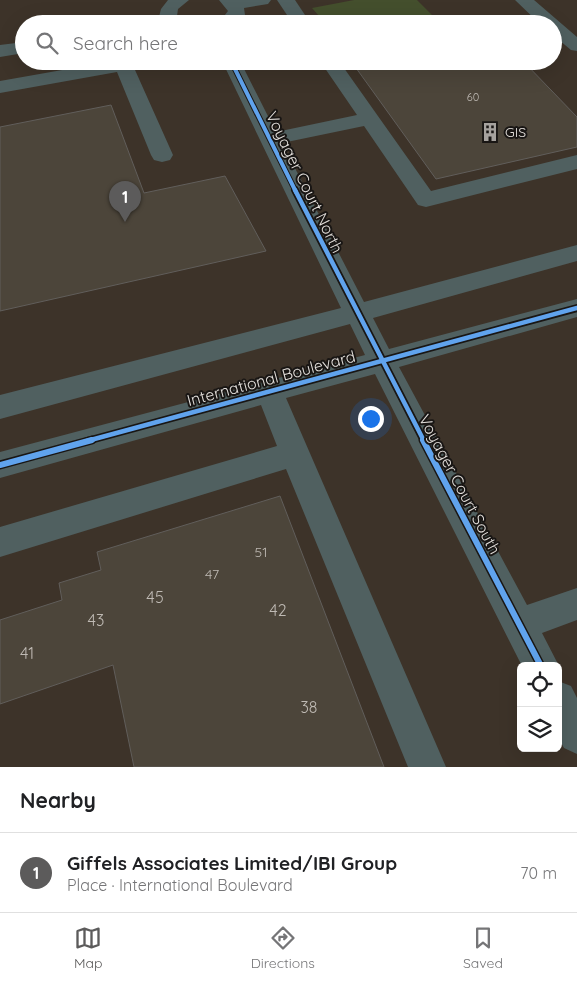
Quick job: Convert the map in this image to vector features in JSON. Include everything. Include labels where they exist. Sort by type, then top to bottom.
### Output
[{"type":"street","points":[[231,2],[262,0]]},
{"type":"street","points":[[286,0],[296,15]]},
{"type":"street","points":[[524,0],[541,15]]},
{"type":"street","points":[[168,15],[168,11],[175,1]]},
{"type":"street","points":[[231,2],[237,10],[236,15]]},
{"type":"street","points":[[562,33],[577,46]]},
{"type":"street","points":[[0,51],[15,48]]},
{"type":"street","points":[[0,87],[87,70]]},
{"type":"street","points":[[126,70],[162,156]]},
{"type":"street","name":"Voyager Court North","points":[[236,70],[357,313]]},
{"type":"street","points":[[335,70],[426,200],[577,162]]},
{"type":"street","points":[[271,139],[369,119]]},
{"type":"street","points":[[0,406],[357,313],[577,253]]},
{"type":"street","name":"International Boulevard","points":[[0,465],[577,308]]},
{"type":"street","name":"Voyager Court South","points":[[357,313],[539,662]]},
{"type":"street","points":[[269,392],[426,767]]},
{"type":"street","points":[[0,542],[296,453]]},
{"type":"street","points":[[519,625],[577,604]]},
{"type":"street","points":[[562,707],[577,735]]},
{"type":"shaded area","points":[[0,0],[577,0],[577,767],[0,767]]},
{"type":"green space","points":[[354,0],[417,0],[432,15],[318,15],[312,8]]},
{"type":"building","name":"GIS","points":[[357,70],[532,70],[577,117],[577,147],[436,179]]},
{"type":"building","points":[[111,105],[144,193],[225,176],[266,251],[0,311],[0,127]]},
{"type":"building","points":[[280,496],[384,767],[134,767],[113,665],[0,704],[0,620],[62,600],[59,583],[101,570],[97,552]]},
{"type":"cycle path","points":[[235,70],[342,284],[539,662]]},
{"type":"cycle path","points":[[0,465],[577,308]]},
{"type":"place","name":"GIS","points":[[490,132]]},
{"type":"place","name":"Giffels Associates Limited/IBI Group","points":[[125,222]]}]
